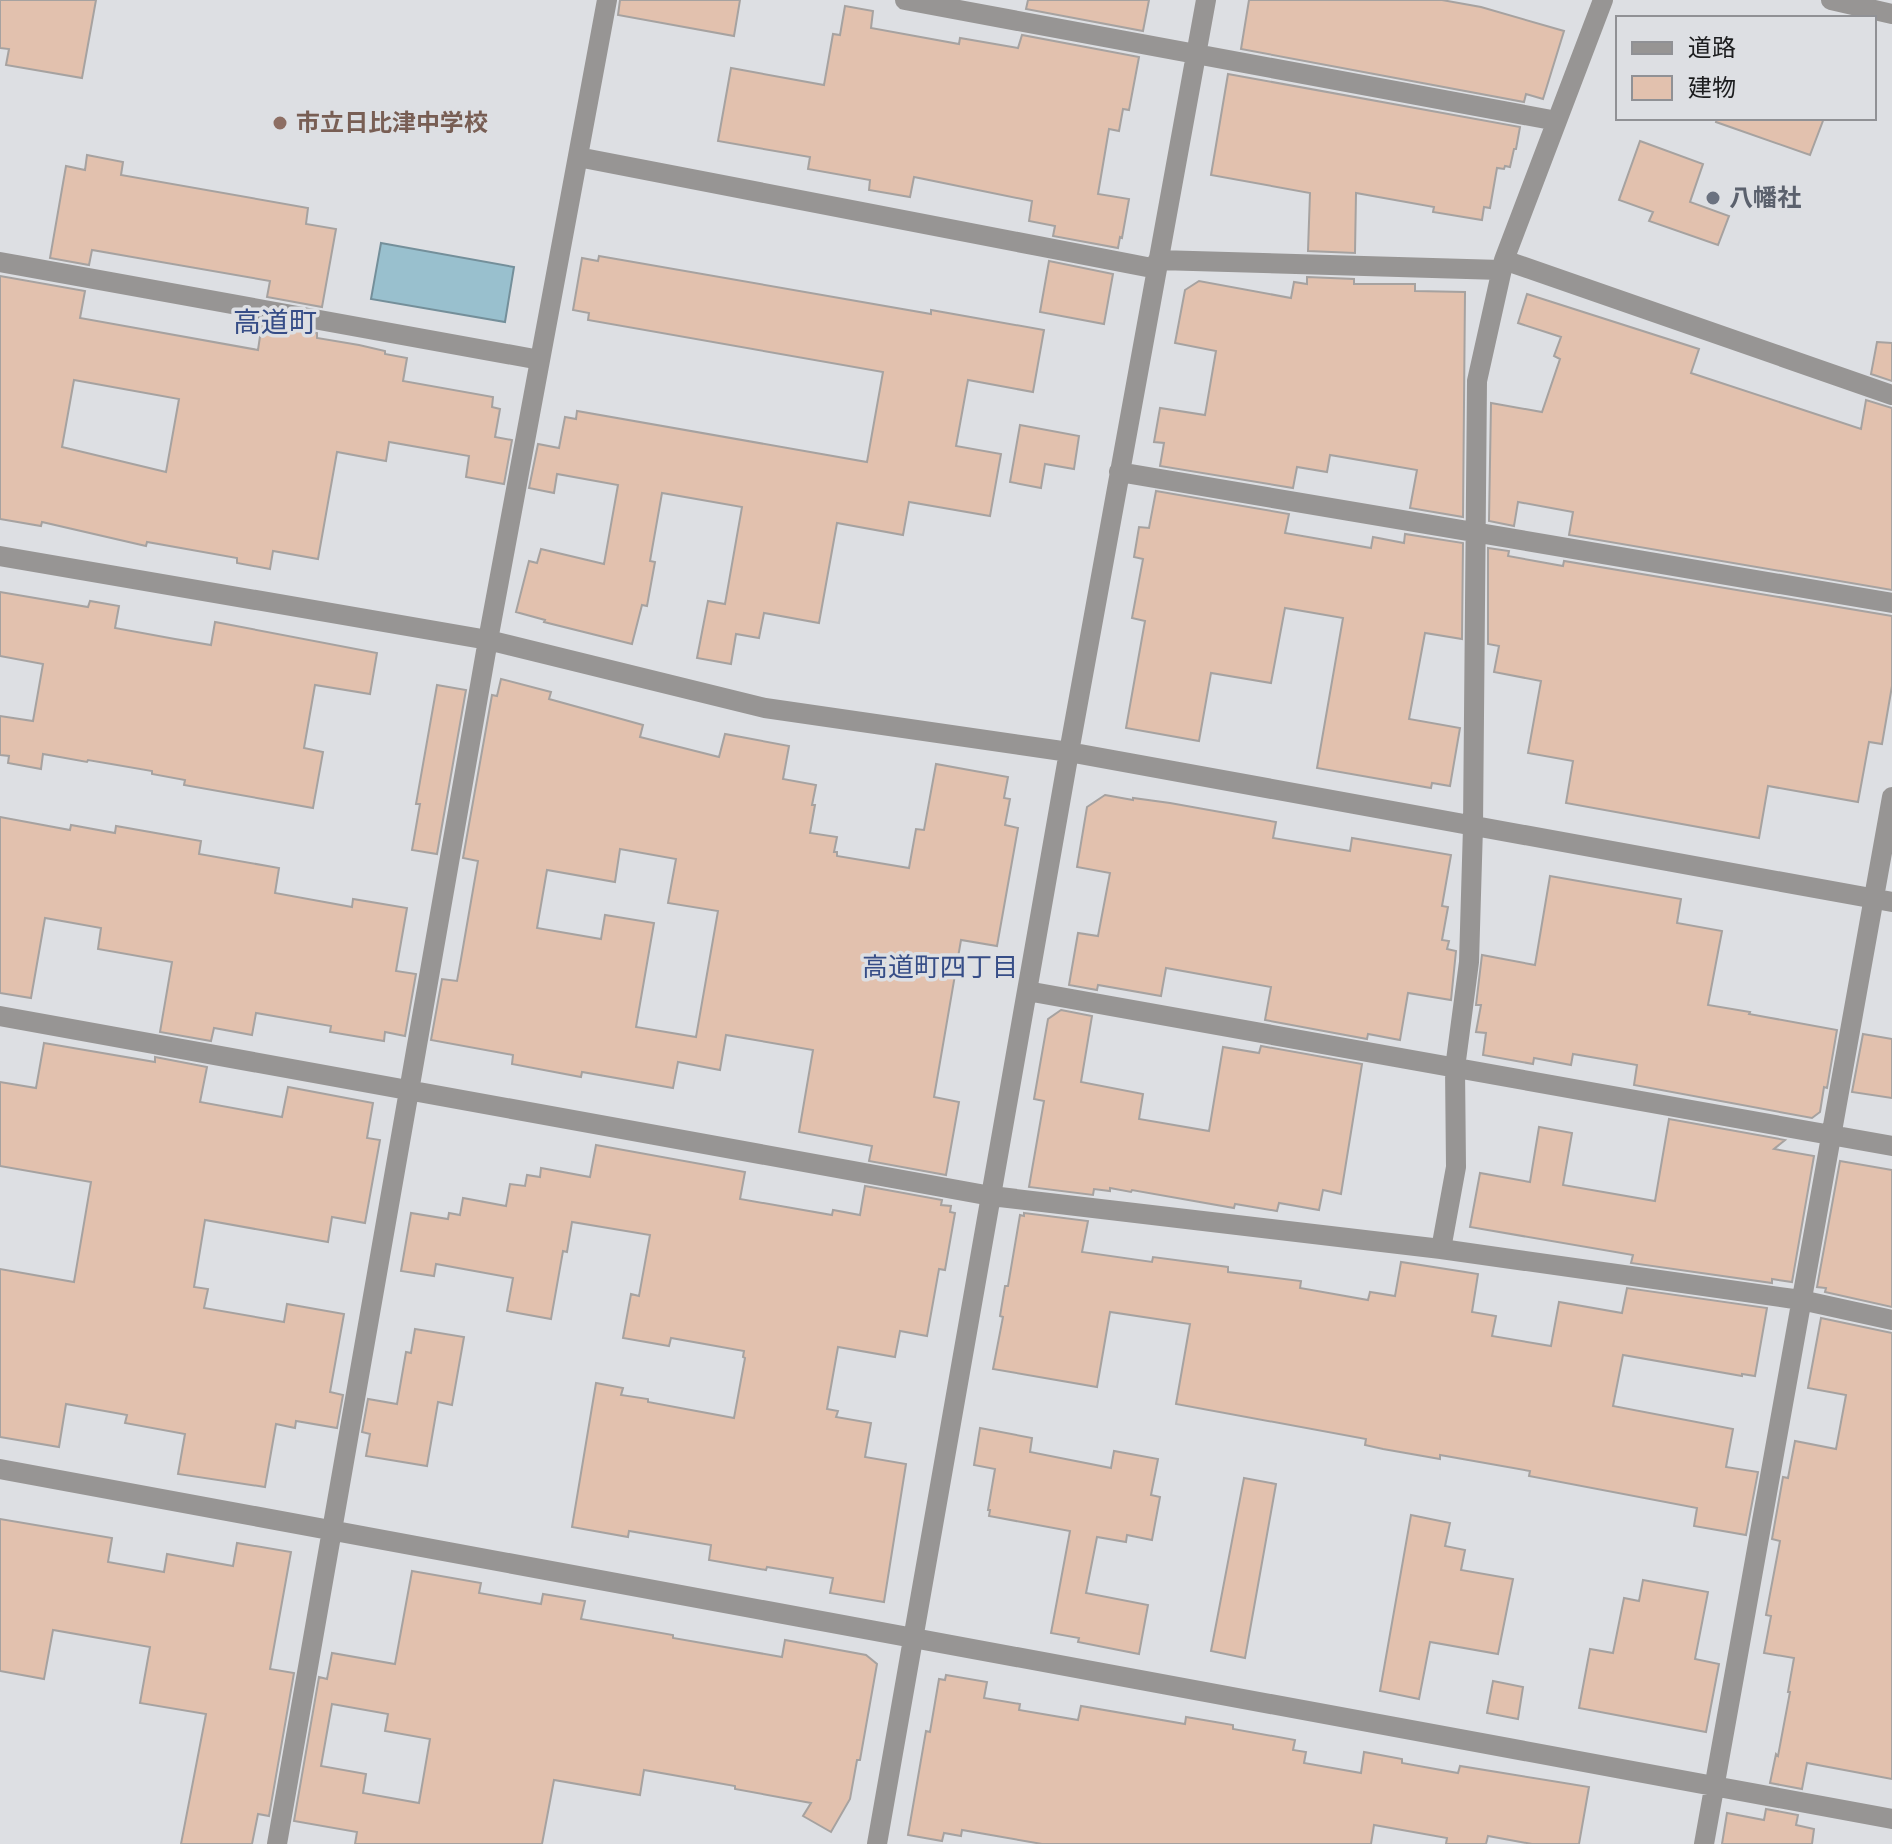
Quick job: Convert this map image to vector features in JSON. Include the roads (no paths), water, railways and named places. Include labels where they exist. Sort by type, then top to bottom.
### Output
[{"type":"street","points":[[277,1844],[488,640],[607,0]]},
{"type":"street","points":[[905,0],[1557,121]]},
{"type":"street","points":[[877,1844],[1069,752],[1206,0]]},
{"type":"street","points":[[1441,1249],[1456,1167],[1455,1068],[1469,962],[1477,381],[1502,265],[1603,0]]},
{"type":"street","points":[[1831,0],[1892,14]]},
{"type":"street","points":[[578,157],[1157,265],[1502,265],[1892,395]]},
{"type":"street","points":[[0,262],[540,360]]},
{"type":"street","points":[[1119,472],[1892,603]]},
{"type":"street","points":[[0,556],[488,640],[765,708],[1069,752],[1883,900]]},
{"type":"street","points":[[1704,1844],[1830,1135],[1883,900],[1892,797]]},
{"type":"street","points":[[1027,991],[1892,1146]]},
{"type":"street","points":[[0,1016],[991,1196],[1441,1249],[1801,1300],[1892,1320]]},
{"type":"street","points":[[0,1469],[1892,1819]]},
{"type":"water","points":[[381,243],[514,267],[505,322],[371,299]]},
{"type":"place","name":"市立日比津中学校","points":[[280,123]]},
{"type":"place","name":"八幡社","points":[[1713,198]]},
{"type":"district","name":"高道町","points":[[275,322]]},
{"type":"district","name":"高道町四丁目","points":[[940,967]]}]
